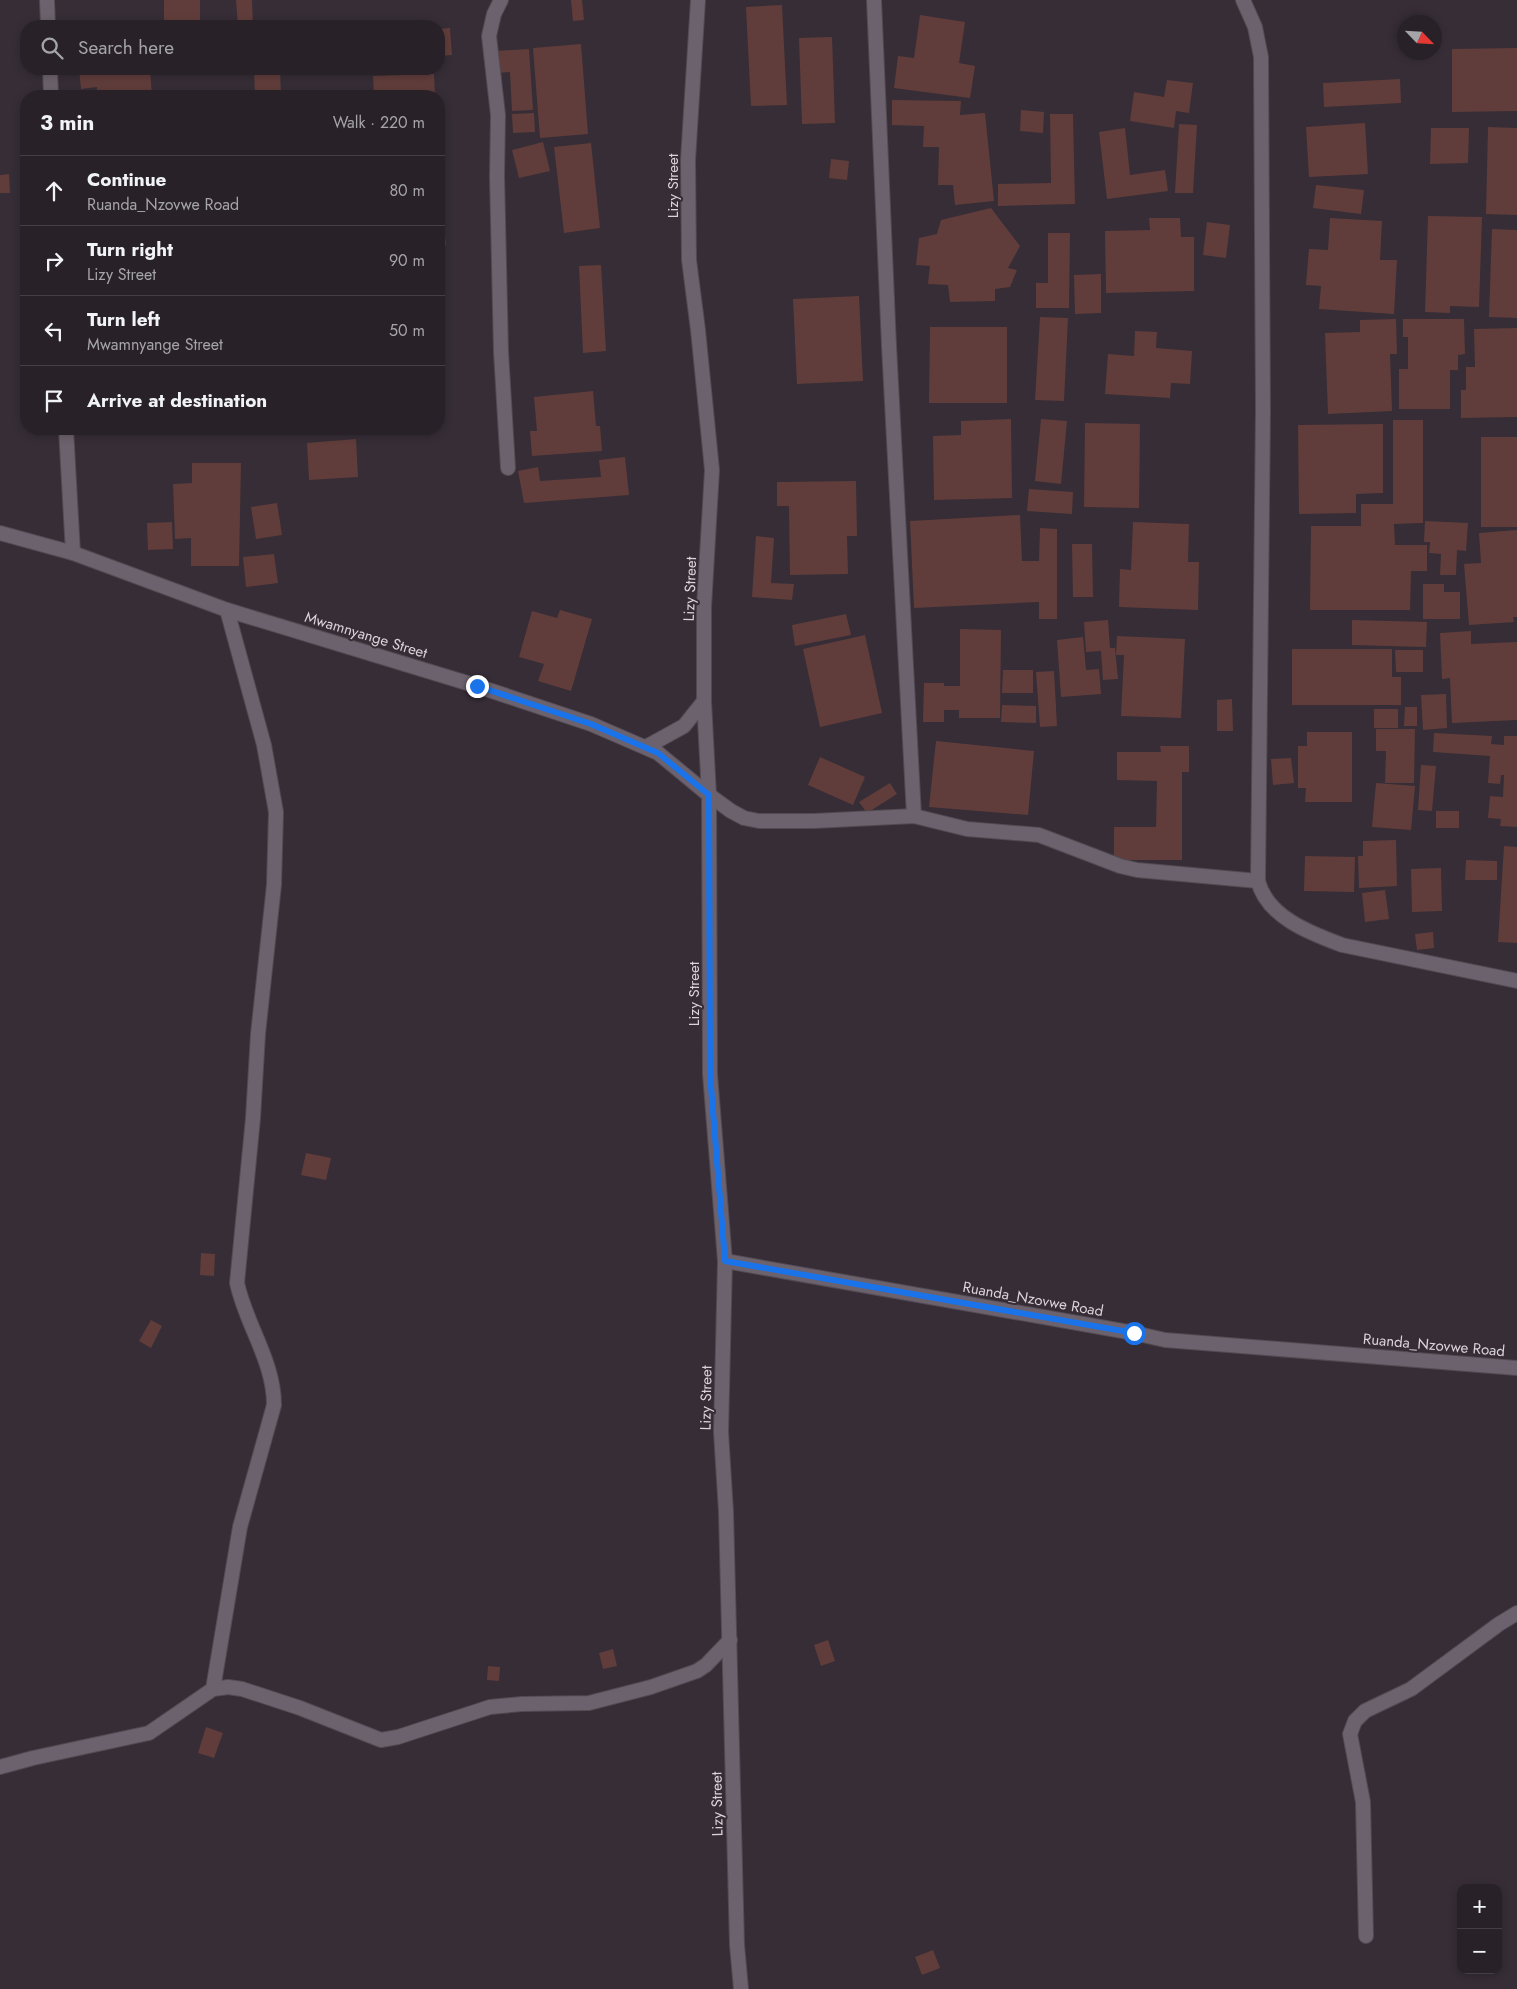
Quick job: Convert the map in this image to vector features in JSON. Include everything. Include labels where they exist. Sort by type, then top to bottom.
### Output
[{"type":"street","points":[[47,0],[48,20]]},
{"type":"street","points":[[501,0],[494,14],[489,36],[498,115],[497,176],[501,352],[508,468]]},
{"type":"street","name":"Lizy Street","points":[[698,0],[688,160],[689,260],[712,470],[704,607],[704,701],[709,795],[710,1074],[725,1261],[720,1432],[726,1512],[737,1945],[741,1989]]},
{"type":"street","points":[[874,0],[889,346],[914,816]]},
{"type":"street","points":[[1243,0],[1255,27],[1261,57],[1263,411],[1258,881],[1263,897],[1270,905],[1289,920],[1315,934],[1342,944],[1517,980]]},
{"type":"street","points":[[50,75],[51,90]]},
{"type":"street","points":[[66,435],[72,553]]},
{"type":"street","name":"Mwamnyange Street","points":[[0,533],[72,553],[227,610],[486,688],[591,724],[646,747],[668,760],[709,795],[744,818],[759,821],[814,822],[914,816],[967,829],[1039,835],[1120,866],[1137,870],[1258,881]]},
{"type":"street","points":[[213,1689],[240,1527],[274,1405],[274,1389],[269,1368],[242,1304],[237,1282],[253,1118],[258,1034],[274,884],[276,812],[264,745],[227,610]]},
{"type":"street","points":[[646,747],[684,726],[704,701]]},
{"type":"street","name":"Ruanda_Nzovwe Road","points":[[725,1261],[1115,1329],[1165,1340],[1517,1368]]},
{"type":"street","points":[[1366,1936],[1363,1802],[1350,1734],[1355,1721],[1365,1711],[1411,1689],[1499,1624],[1517,1613]]},
{"type":"street","points":[[0,1767],[149,1733],[213,1689],[228,1687],[242,1689],[300,1708],[381,1740],[398,1737],[490,1708],[522,1704],[589,1704],[651,1687],[697,1671],[706,1665],[730,1640]]},
{"type":"building","points":[[164,0],[200,0],[200,20],[164,20]]},
{"type":"building","points":[[236,0],[252,0],[253,20],[238,20]]},
{"type":"building","points":[[571,0],[582,0],[584,20],[573,21]]},
{"type":"building","points":[[782,5],[787,105],[751,106],[746,7]]},
{"type":"building","points":[[920,15],[965,22],[959,63],[975,66],[970,98],[894,88],[898,56],[914,58]]},
{"type":"building","points":[[445,28],[450,28],[452,55],[445,56]]},
{"type":"building","points":[[832,37],[835,123],[802,124],[799,38]]},
{"type":"building","points":[[581,44],[588,134],[540,138],[533,48]]},
{"type":"building","points":[[1517,48],[1517,111],[1452,112],[1452,49]]},
{"type":"building","points":[[529,49],[533,110],[512,111],[510,72],[497,73],[495,51]]},
{"type":"building","points":[[80,75],[150,75],[152,90],[97,90],[97,87],[81,89]]},
{"type":"building","points":[[254,75],[280,75],[281,90],[255,90]]},
{"type":"building","points":[[434,75],[435,90],[374,90],[373,76]]},
{"type":"building","points":[[1400,79],[1401,103],[1324,107],[1323,83]]},
{"type":"building","points":[[1167,80],[1193,83],[1189,113],[1176,111],[1174,128],[1130,121],[1134,92],[1164,97]]},
{"type":"building","points":[[892,100],[961,101],[960,115],[985,113],[994,201],[955,205],[953,185],[938,185],[939,147],[923,147],[924,126],[892,125]]},
{"type":"building","points":[[1021,110],[1044,112],[1043,133],[1020,131]]},
{"type":"building","points":[[534,113],[535,132],[513,133],[512,114]]},
{"type":"building","points":[[1050,114],[1073,114],[1075,204],[998,206],[998,184],[1051,183]]},
{"type":"building","points":[[1365,123],[1368,174],[1309,177],[1306,127]]},
{"type":"building","points":[[1179,124],[1197,125],[1193,193],[1175,193]]},
{"type":"building","points":[[1488,127],[1517,128],[1517,215],[1486,214]]},
{"type":"building","points":[[1125,128],[1130,175],[1165,170],[1168,191],[1107,199],[1099,132]]},
{"type":"building","points":[[1431,128],[1469,128],[1468,163],[1430,164]]},
{"type":"building","points":[[543,142],[550,171],[519,178],[512,150]]},
{"type":"building","points":[[591,143],[600,228],[564,233],[554,147]]},
{"type":"building","points":[[831,159],[849,161],[847,180],[829,178]]},
{"type":"building","points":[[9,174],[10,193],[0,193],[0,175]]},
{"type":"building","points":[[1316,185],[1364,190],[1361,214],[1313,208]]},
{"type":"building","points":[[991,208],[1020,246],[1008,268],[1017,270],[1010,287],[995,289],[995,301],[950,302],[948,285],[928,284],[930,266],[916,265],[919,238],[937,234],[941,220]]},
{"type":"building","points":[[1428,216],[1482,217],[1479,307],[1450,306],[1450,313],[1425,312]]},
{"type":"building","points":[[1149,218],[1180,218],[1181,237],[1194,237],[1194,291],[1106,293],[1105,231],[1150,230]]},
{"type":"building","points":[[1330,218],[1382,221],[1380,260],[1397,260],[1394,314],[1319,309],[1321,286],[1306,285],[1309,249],[1328,250]]},
{"type":"building","points":[[1207,222],[1230,225],[1226,258],[1203,255]]},
{"type":"building","points":[[1492,229],[1517,230],[1517,318],[1489,317]]},
{"type":"building","points":[[1048,233],[1070,233],[1069,308],[1036,308],[1036,283],[1048,283]]},
{"type":"building","points":[[601,265],[606,351],[583,353],[579,266]]},
{"type":"building","points":[[1101,274],[1101,313],[1075,314],[1074,275]]},
{"type":"building","points":[[859,296],[863,381],[797,384],[793,299]]},
{"type":"building","points":[[1040,317],[1068,318],[1064,401],[1035,400]]},
{"type":"building","points":[[1396,319],[1397,354],[1390,354],[1392,411],[1328,414],[1325,333],[1360,332],[1360,320]]},
{"type":"building","points":[[1403,319],[1464,319],[1465,354],[1458,355],[1458,370],[1450,370],[1450,409],[1399,409],[1399,369],[1408,369],[1408,337],[1403,337]]},
{"type":"building","points":[[930,327],[1007,327],[1007,403],[929,403]]},
{"type":"building","points":[[1517,328],[1517,417],[1461,418],[1461,390],[1466,390],[1466,367],[1475,367],[1474,329]]},
{"type":"building","points":[[1135,331],[1157,332],[1156,348],[1192,351],[1190,384],[1171,383],[1170,398],[1105,394],[1108,354],[1134,356]]},
{"type":"building","points":[[593,391],[596,426],[600,426],[602,451],[532,456],[530,431],[537,431],[534,397]]},
{"type":"building","points":[[1011,419],[1012,498],[934,500],[933,436],[961,435],[961,421]]},
{"type":"building","points":[[1041,419],[1067,421],[1061,484],[1035,481]]},
{"type":"building","points":[[1393,420],[1423,420],[1423,523],[1394,524],[1395,545],[1427,545],[1427,571],[1411,571],[1410,610],[1310,610],[1311,526],[1361,526],[1361,504],[1393,504]]},
{"type":"building","points":[[1085,423],[1140,424],[1139,508],[1084,507]]},
{"type":"building","points":[[1383,424],[1383,493],[1356,494],[1356,513],[1299,514],[1298,425]]},
{"type":"building","points":[[1481,437],[1517,437],[1517,527],[1481,527]]},
{"type":"building","points":[[356,439],[358,477],[309,480],[307,443]]},
{"type":"building","points":[[625,457],[629,495],[524,503],[518,471],[538,467],[540,481],[601,477],[599,460]]},
{"type":"building","points":[[192,463],[241,463],[239,566],[191,566],[191,538],[175,539],[173,484],[192,483]]},
{"type":"building","points":[[856,481],[857,536],[847,536],[848,574],[790,575],[789,506],[777,506],[777,482]]},
{"type":"building","points":[[1029,489],[1073,492],[1072,514],[1027,511]]},
{"type":"building","points":[[277,503],[282,535],[256,539],[251,507]]},
{"type":"building","points":[[1020,515],[1022,561],[1039,561],[1040,528],[1057,529],[1057,619],[1039,619],[1039,602],[914,608],[910,521]]},
{"type":"building","points":[[1425,521],[1468,523],[1466,551],[1457,550],[1456,575],[1440,575],[1441,554],[1429,553],[1430,542],[1424,542]]},
{"type":"building","points":[[172,522],[173,549],[148,550],[147,523]]},
{"type":"building","points":[[1133,522],[1189,524],[1188,562],[1199,562],[1198,610],[1119,607],[1120,569],[1131,570]]},
{"type":"building","points":[[1517,530],[1517,617],[1513,617],[1514,622],[1469,625],[1464,564],[1481,563],[1479,533]]},
{"type":"building","points":[[756,536],[774,538],[771,583],[794,584],[792,600],[752,597]]},
{"type":"building","points":[[1072,544],[1092,544],[1093,597],[1073,597]]},
{"type":"building","points":[[274,554],[278,583],[246,587],[243,557]]},
{"type":"building","points":[[1423,584],[1444,584],[1444,592],[1460,592],[1460,619],[1423,619]]},
{"type":"building","points":[[560,610],[592,619],[571,691],[538,681],[544,664],[519,657],[532,611],[557,618]]},
{"type":"building","points":[[846,614],[851,635],[795,646],[792,625]]},
{"type":"building","points":[[1108,620],[1110,648],[1115,648],[1118,679],[1103,680],[1101,651],[1086,652],[1084,622]]},
{"type":"building","points":[[1352,620],[1427,622],[1426,647],[1352,645]]},
{"type":"building","points":[[960,629],[1001,630],[1000,718],[959,718],[959,710],[944,710],[944,722],[923,722],[924,683],[944,683],[944,686],[960,686]]},
{"type":"building","points":[[1471,631],[1471,644],[1517,642],[1517,720],[1452,723],[1450,678],[1442,679],[1440,633]]},
{"type":"building","points":[[865,635],[882,713],[820,727],[803,649]]},
{"type":"building","points":[[1117,636],[1185,639],[1181,718],[1121,716],[1124,655],[1116,655]]},
{"type":"building","points":[[1083,637],[1086,670],[1099,669],[1101,694],[1061,697],[1057,640]]},
{"type":"building","points":[[1292,649],[1392,649],[1392,677],[1401,677],[1401,705],[1292,705]]},
{"type":"building","points":[[1395,650],[1423,650],[1423,672],[1396,672]]},
{"type":"building","points":[[1003,670],[1033,670],[1033,693],[1002,693]]},
{"type":"building","points":[[1054,671],[1057,726],[1040,727],[1036,672]]},
{"type":"building","points":[[1446,694],[1447,728],[1423,730],[1421,695]]},
{"type":"building","points":[[1232,699],[1233,731],[1217,731],[1217,700]]},
{"type":"building","points":[[1002,705],[1036,706],[1036,723],[1001,722]]},
{"type":"building","points":[[1405,707],[1417,707],[1417,726],[1404,726]]},
{"type":"building","points":[[1374,709],[1398,709],[1398,728],[1374,728]]},
{"type":"building","points":[[1376,729],[1415,729],[1414,783],[1385,783],[1386,751],[1376,751]]},
{"type":"building","points":[[1307,732],[1352,732],[1352,802],[1305,802],[1306,788],[1298,788],[1298,746],[1307,746]]},
{"type":"building","points":[[1434,733],[1492,736],[1491,744],[1504,745],[1504,736],[1517,736],[1517,827],[1500,826],[1501,819],[1488,818],[1490,796],[1503,797],[1504,775],[1501,775],[1500,784],[1488,783],[1490,756],[1433,752]]},
{"type":"building","points":[[936,741],[1034,751],[1028,815],[929,807]]},
{"type":"building","points":[[1160,746],[1189,746],[1189,772],[1182,772],[1182,860],[1114,860],[1114,827],[1156,827],[1157,781],[1117,780],[1117,752],[1161,752]]},
{"type":"building","points":[[820,757],[865,777],[853,805],[808,785]]},
{"type":"building","points":[[1291,758],[1294,783],[1273,785],[1271,759]]},
{"type":"building","points":[[1421,765],[1436,766],[1432,811],[1418,810]]},
{"type":"building","points":[[890,783],[897,794],[867,813],[859,802]]},
{"type":"building","points":[[1376,783],[1415,786],[1411,830],[1372,827]]},
{"type":"building","points":[[1436,811],[1459,811],[1459,828],[1436,828]]},
{"type":"building","points":[[1396,840],[1397,886],[1359,888],[1358,856],[1363,856],[1363,841]]},
{"type":"building","points":[[1504,846],[1517,847],[1517,943],[1498,942]]},
{"type":"building","points":[[1305,856],[1355,857],[1354,892],[1304,891]]},
{"type":"building","points":[[1466,860],[1497,861],[1497,880],[1465,880]]},
{"type":"building","points":[[1441,868],[1442,911],[1412,912],[1411,869]]},
{"type":"building","points":[[1385,890],[1389,919],[1365,922],[1362,893]]},
{"type":"building","points":[[1433,932],[1434,948],[1417,950],[1415,934]]},
{"type":"building","points":[[306,1153],[331,1158],[326,1180],[301,1175]]},
{"type":"building","points":[[201,1253],[215,1254],[214,1276],[200,1275]]},
{"type":"building","points":[[151,1320],[162,1326],[151,1348],[139,1341]]},
{"type":"building","points":[[828,1640],[835,1661],[821,1666],[814,1645]]},
{"type":"building","points":[[613,1649],[617,1666],[603,1669],[599,1653]]},
{"type":"building","points":[[488,1666],[500,1667],[499,1681],[487,1680]]},
{"type":"building","points":[[206,1727],[223,1733],[214,1758],[198,1753]]},
{"type":"building","points":[[933,1950],[940,1968],[922,1975],[915,1957]]},
{"type":"route","points":[[477,686],[591,724],[646,747],[668,760],[709,795],[710,1074],[725,1261],[1134,1333]]}]
